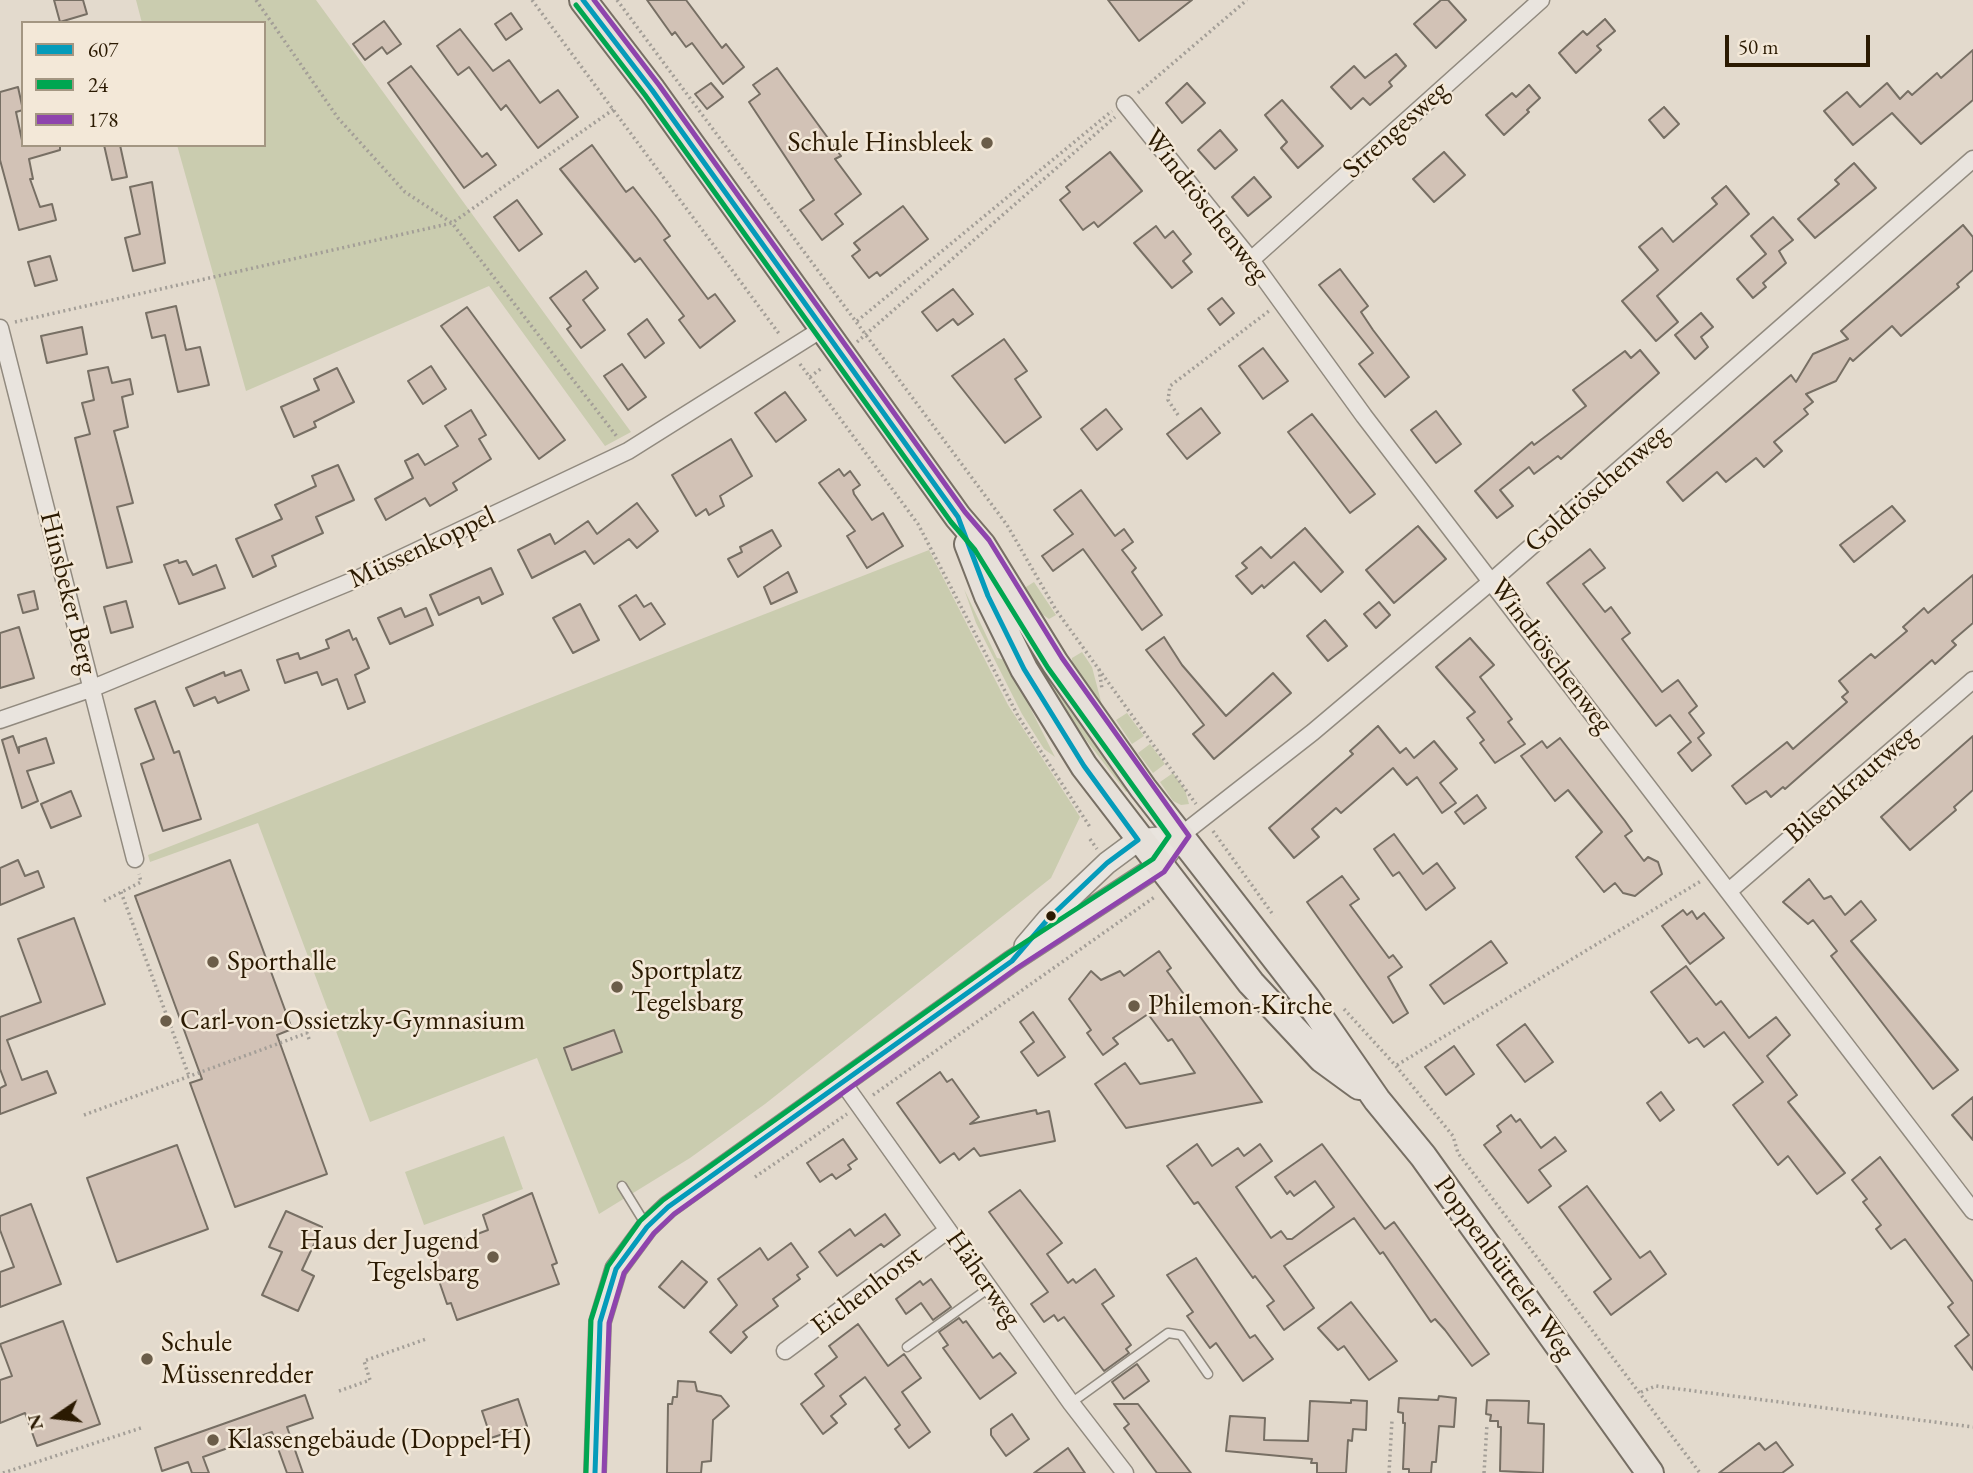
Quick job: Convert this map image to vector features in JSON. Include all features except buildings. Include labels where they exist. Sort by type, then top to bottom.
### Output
[{"type":"main road","name":"Poppenbütteler Weg","points":[[583,0],[652,90],[958,517],[982,545],[1011,587],[1055,663],[1180,836],[1307,999],[1377,1100],[1423,1156],[1628,1438],[1650,1473]]},
{"type":"main road","name":"Poppenbütteler Weg","points":[[958,517],[988,596],[1024,669],[1084,766],[1216,942],[1322,1059],[1377,1100]]},
{"type":"main road","name":"Poppenbütteler Weg","points":[[1628,1438],[1659,1473]]},
{"type":"street","name":"Strengesweg","points":[[1251,260],[1541,0]]},
{"type":"street","name":"Windröschenweg","points":[[1125,104],[1251,260],[1364,416],[1493,580],[1972,1209]]},
{"type":"street","name":"Goldröschenweg","points":[[1180,836],[1313,732],[1493,580],[1973,159]]},
{"type":"street","name":"Hinsbeker Berg","points":[[5,325],[135,859]]},
{"type":"street","name":"Müssenkoppel","points":[[0,719],[93,688],[357,579],[628,451],[822,329]]},
{"type":"street","name":"Bilsenkrautweg","points":[[1729,891],[1973,680]]},
{"type":"street","points":[[595,1473],[600,1322],[616,1269],[647,1227],[668,1207],[844,1084],[1012,961],[1165,874],[1180,836],[1138,840],[1107,863],[1048,919],[1012,961]]},
{"type":"street","name":"Häherweg","points":[[844,1084],[1071,1403],[1125,1473]]},
{"type":"street","name":"Eichenhorst","points":[[785,1351],[948,1230]]},
{"type":"lane","points":[[622,1186],[647,1227]]},
{"type":"lane","points":[[907,1347],[989,1288]]},
{"type":"lane","points":[[1071,1403],[1168,1333],[1181,1335],[1208,1374]]},
{"type":"path","points":[[256,0],[338,118],[405,192],[452,223],[628,451]]},
{"type":"path","points":[[532,0],[918,524],[1018,716],[1090,827]]},
{"type":"path","points":[[617,0],[1011,531],[1056,610],[1098,666]]},
{"type":"path","points":[[867,334],[1119,114],[1125,104],[1247,0]]},
{"type":"path","points":[[857,321],[1115,108],[1125,104]]},
{"type":"path","points":[[5,325],[452,223],[614,110]]},
{"type":"path","points":[[1178,415],[1168,400],[1170,386],[1281,302]]},
{"type":"path","points":[[104,901],[141,882],[135,859]]},
{"type":"path","points":[[1396,1066],[1715,872]]},
{"type":"path","points":[[755,1177],[1140,909],[1165,874]]},
{"type":"path","points":[[121,892],[189,1076]]},
{"type":"path","points":[[1342,1007],[1396,1066],[1453,1136],[1458,1153],[1700,1473]]},
{"type":"path","points":[[84,1115],[307,1033],[310,1042]]},
{"type":"path","points":[[339,1391],[370,1380],[365,1361],[426,1339]]},
{"type":"path","points":[[1640,1392],[1656,1386],[1973,1427]]},
{"type":"path","points":[[1389,1473],[1392,1420]]},
{"type":"path","points":[[1484,1473],[1486,1424]]},
{"type":"path","points":[[3,1473],[144,1427]]},
{"type":"green space","points":[[136,0],[316,0],[631,432],[605,446],[489,286],[246,391],[178,147],[266,147],[266,21],[141,21]]},
{"type":"green space","name":"Sportplatz Tegelsbarg","points":[[929,550],[1008,705],[1080,817],[1051,878],[765,1104],[690,1158],[599,1214],[537,1058],[370,1122],[258,823],[150,862],[148,855]]},
{"type":"green space","points":[[1034,582],[1056,615],[1049,619],[1033,608],[1023,589]]},
{"type":"green space","points":[[964,589],[997,658],[1006,660],[1055,757],[1044,749],[1022,714],[976,623]]},
{"type":"green space","points":[[1002,594],[1130,789],[1126,792],[1047,689]]},
{"type":"green space","points":[[1082,652],[1092,667],[1103,709],[1072,668],[1072,658]]},
{"type":"green space","points":[[1127,713],[1144,736],[1132,744],[1116,720]]},
{"type":"green space","points":[[1150,744],[1165,764],[1153,773],[1138,753]]},
{"type":"green space","points":[[1173,773],[1185,790],[1189,804],[1181,805],[1173,801],[1160,782]]},
{"type":"green space","points":[[504,1136],[523,1189],[424,1225],[405,1172]]},
{"type":"transit line","name":"607","points":[[583,0],[652,90],[958,517],[988,596],[1024,669],[1084,766],[1138,840],[1107,863],[1048,919],[1012,961],[668,1207],[647,1227],[616,1269],[600,1322],[595,1473]]},
{"type":"transit line","name":"178","points":[[594,0],[659,85],[965,512],[989,540],[1062,658],[1189,836],[1164,872],[1017,968],[674,1214],[654,1233],[624,1273],[609,1323],[604,1473]]},
{"type":"transit line","name":"24","points":[[576,5],[645,95],[951,522],[975,550],[1048,668],[1169,836],[1153,859],[1007,954],[663,1200],[640,1221],[608,1266],[591,1320],[586,1473]]},
{"type":"place","name":"Schule Hinsbleek","points":[[987,143]]},
{"type":"place","name":"Sporthalle","points":[[213,962]]},
{"type":"place","name":"Sportplatz Tegelsbarg","points":[[617,987]]},
{"type":"place","name":"Philemon-Kirche","points":[[1134,1006]]},
{"type":"place","name":"Carl-von-Ossietzky-Gymnasium","points":[[166,1021]]},
{"type":"place","name":"Haus der Jugend Tegelsbarg","points":[[493,1257]]},
{"type":"place","name":"Schule Müssenredder","points":[[147,1359]]},
{"type":"place","name":"Klassengebäude (Doppel-H)","points":[[213,1440]]}]
